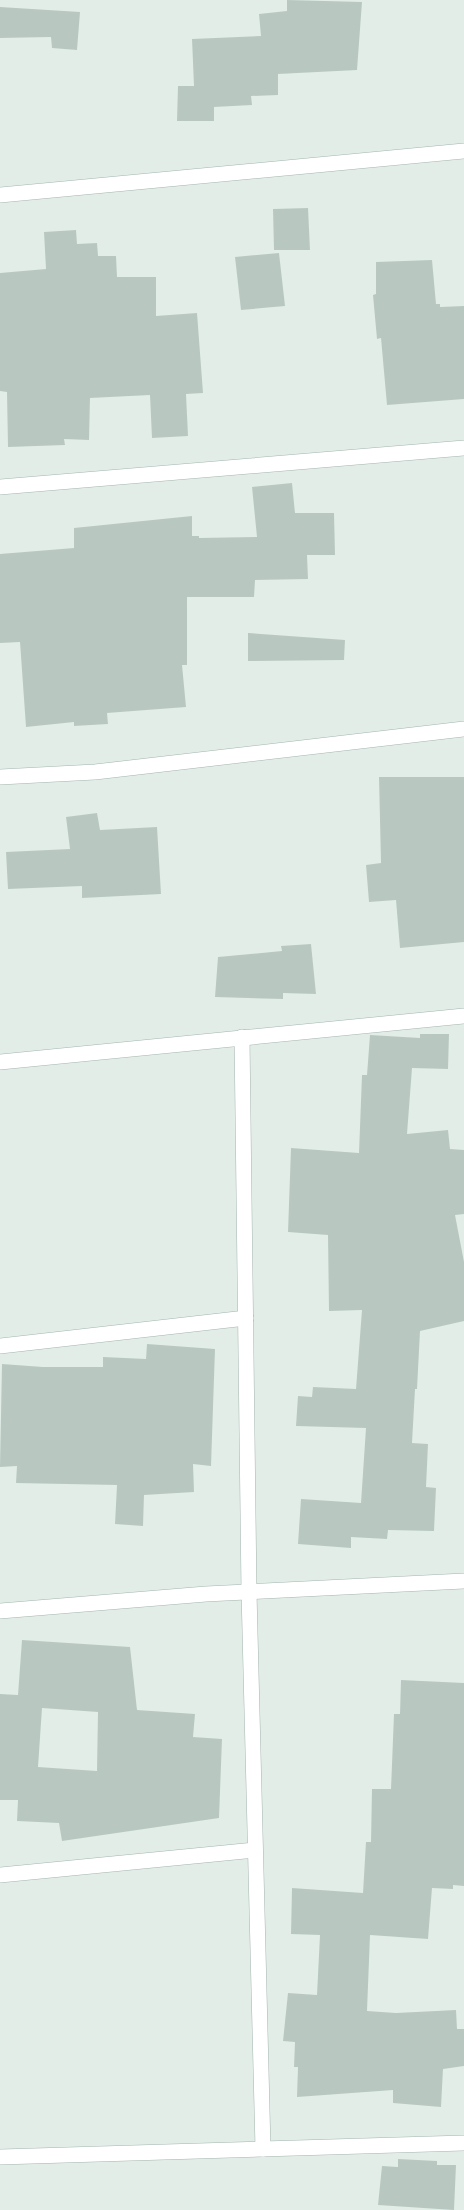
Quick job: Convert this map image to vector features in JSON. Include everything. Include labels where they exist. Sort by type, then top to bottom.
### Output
[{"type":"street","points":[[0,195],[464,151]]},
{"type":"street","points":[[0,487],[464,448]]},
{"type":"street","points":[[0,777],[96,772],[464,729]]},
{"type":"street","points":[[0,1062],[464,1016]]},
{"type":"street","points":[[242,1037],[249,1592],[263,2149]]},
{"type":"street","points":[[0,1346],[246,1318]]},
{"type":"street","points":[[0,1611],[249,1592],[464,1581]]},
{"type":"street","points":[[0,1875],[255,1850]]},
{"type":"street","points":[[0,2157],[464,2143]]},
{"type":"building","points":[[287,0],[362,2],[357,70],[278,74],[278,95],[251,96],[252,105],[214,107],[214,121],[177,121],[178,86],[194,86],[192,39],[261,36],[259,14],[287,11]]},
{"type":"building","points":[[0,7],[80,12],[77,50],[52,48],[51,37],[0,38]]},
{"type":"building","points":[[308,208],[310,250],[274,250],[273,209]]},
{"type":"building","points":[[76,230],[77,244],[97,243],[98,256],[116,256],[117,277],[156,277],[156,316],[197,313],[203,393],[186,394],[188,436],[152,438],[150,395],[90,398],[89,440],[64,439],[65,445],[8,447],[7,392],[0,391],[0,273],[46,269],[44,232]]},
{"type":"building","points":[[279,253],[285,306],[241,310],[235,257]]},
{"type":"building","points":[[432,260],[436,304],[440,304],[440,307],[464,306],[464,399],[387,405],[381,338],[377,339],[373,295],[376,294],[376,262]]},
{"type":"building","points":[[292,483],[295,513],[334,513],[335,555],[307,555],[308,579],[255,580],[254,597],[187,597],[187,665],[182,665],[186,707],[107,713],[108,724],[74,726],[74,722],[26,727],[20,642],[0,643],[0,554],[74,548],[74,528],[192,516],[192,536],[199,536],[199,538],[257,537],[252,487]]},
{"type":"building","points":[[248,633],[345,640],[344,660],[248,661]]},
{"type":"building","points":[[379,777],[464,777],[464,942],[400,948],[396,900],[369,902],[366,865],[381,863]]},
{"type":"building","points":[[97,813],[100,830],[157,827],[161,894],[82,898],[82,886],[8,889],[6,852],[70,849],[66,817]]},
{"type":"building","points":[[311,944],[316,994],[283,993],[283,999],[215,997],[218,957],[282,951],[281,946]]},
{"type":"building","points":[[420,1034],[449,1034],[448,1069],[412,1068],[407,1134],[448,1130],[450,1149],[464,1150],[464,1214],[455,1215],[464,1262],[464,1321],[420,1331],[417,1389],[415,1389],[412,1443],[428,1444],[426,1487],[436,1488],[434,1531],[388,1530],[387,1539],[351,1537],[351,1548],[298,1544],[301,1499],[361,1503],[366,1428],[296,1426],[298,1396],[312,1397],[313,1387],[356,1389],[362,1310],[329,1311],[328,1235],[288,1232],[291,1148],[359,1153],[362,1075],[367,1075],[370,1035],[420,1038]]},
{"type":"building","points":[[147,1344],[215,1349],[211,1466],[193,1464],[194,1492],[144,1495],[143,1526],[115,1524],[117,1485],[16,1483],[17,1466],[0,1467],[2,1364],[43,1367],[103,1367],[103,1357],[146,1359]]},
{"type":"building","points":[[22,1640],[130,1647],[137,1710],[195,1714],[193,1737],[222,1739],[219,1818],[62,1841],[59,1823],[17,1821],[18,1800],[0,1800],[0,1694],[18,1695]],"holes":[[[42,1708],[98,1712],[97,1771],[38,1767]]]},
{"type":"building","points":[[401,1680],[464,1683],[464,1886],[453,1885],[453,1889],[432,1888],[428,1939],[370,1935],[367,2011],[396,2013],[456,2010],[457,2029],[464,2029],[464,2066],[443,2069],[441,2107],[393,2103],[393,2090],[297,2097],[298,2067],[294,2067],[295,2042],[283,2041],[288,1993],[317,1995],[320,1935],[291,1934],[292,1888],[363,1893],[366,1842],[371,1842],[372,1789],[391,1789],[394,1714],[400,1714]]},
{"type":"building","points":[[398,2159],[437,2161],[437,2165],[456,2165],[454,2210],[378,2205],[382,2166],[398,2167]]}]
